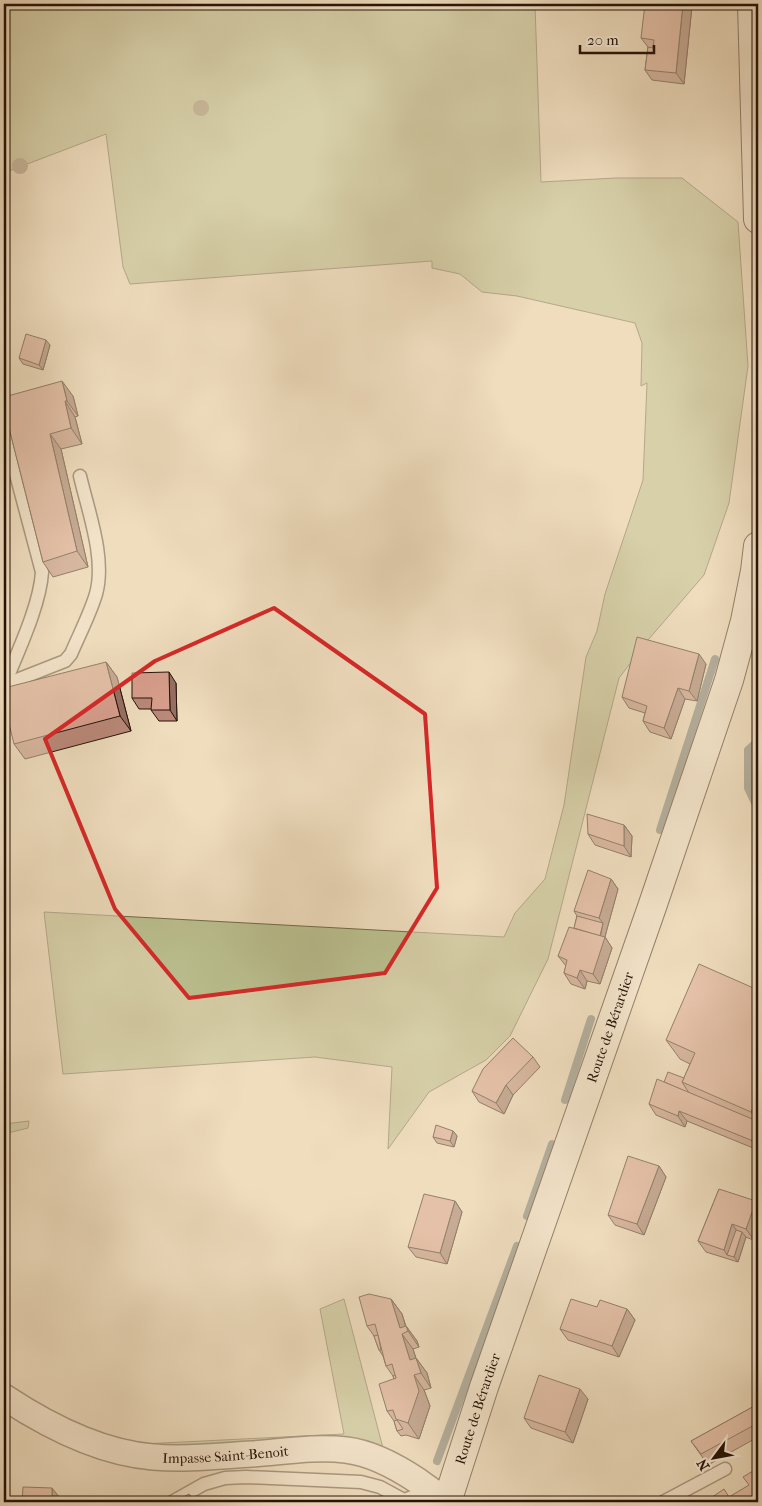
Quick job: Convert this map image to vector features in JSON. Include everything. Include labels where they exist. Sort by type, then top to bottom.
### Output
[{"type":"main road","points":[[752,4],[758,219]]},
{"type":"main road","name":"Route de Bérardier","points":[[441,1496],[484,1387],[652,907],[729,680],[756,572],[758,546]]},
{"type":"street","name":"Impasse Saint-Benoit","points":[[4,1397],[62,1431],[108,1449],[152,1457],[182,1458],[321,1449],[347,1450],[379,1459],[400,1469],[441,1496]]},
{"type":"lane","points":[[4,429],[42,572],[37,600],[4,686]]},
{"type":"lane","points":[[4,686],[65,660],[71,654],[96,593],[98,552],[80,476]]},
{"type":"lane","points":[[663,1502],[725,1469]]},
{"type":"lane","points":[[172,1502],[204,1484],[225,1478],[246,1477],[361,1482],[380,1487],[404,1500],[417,1495],[441,1496]]},
{"type":"highlighted area","points":[[274,608],[425,714],[437,888],[385,973],[189,998],[115,909],[45,739],[155,661]]},
{"type":"green space","points":[[4,4],[540,4],[535,5],[541,182],[616,178],[682,178],[738,222],[748,366],[729,503],[704,575],[648,640],[619,678],[548,959],[510,1036],[486,1060],[429,1092],[388,1149],[392,1067],[315,1057],[63,1074],[44,912],[504,937],[515,913],[545,879],[564,805],[586,657],[597,631],[605,594],[643,480],[647,383],[641,386],[642,343],[635,323],[517,296],[482,292],[460,274],[432,268],[432,261],[130,284],[123,267],[106,134],[9,171],[4,176]]},
{"type":"green space","points":[[29,1121],[28,1128],[4,1134],[4,1124]]},
{"type":"green space","points":[[344,1299],[383,1448],[348,1443],[185,1453],[132,1449],[106,1443],[79,1433],[33,1410],[4,1391],[4,1380],[19,1393],[61,1417],[122,1445],[344,1434],[320,1309]]},
{"type":"building","points":[[645,4],[683,4],[676,73],[645,70],[648,47],[653,48],[654,40],[641,38]]},
{"type":"building","points":[[26,334],[46,340],[39,365],[19,358]]},
{"type":"building","points":[[62,381],[71,428],[50,434],[77,551],[43,562],[4,408],[4,397]]},
{"type":"building","points":[[637,637],[699,654],[689,691],[678,688],[664,728],[643,721],[647,706],[622,697]]},
{"type":"building","points":[[106,662],[120,716],[14,744],[4,704],[4,688]]},
{"type":"building","points":[[169,672],[170,710],[151,710],[152,698],[132,698],[132,673]]},
{"type":"building","points":[[587,814],[624,825],[624,846],[588,834]]},
{"type":"building","points":[[588,870],[611,879],[599,918],[574,911]]},
{"type":"building","points":[[577,916],[603,923],[600,936],[574,928]]},
{"type":"building","points":[[569,927],[605,937],[593,974],[580,970],[577,978],[564,973],[567,960],[558,956]]},
{"type":"building","points":[[699,964],[758,990],[758,1096],[751,1112],[682,1082],[695,1053],[666,1040]]},
{"type":"building","points":[[513,1038],[533,1057],[506,1085],[496,1103],[472,1091],[483,1069]]},
{"type":"building","points":[[668,1072],[684,1078],[682,1082],[689,1093],[664,1082]]},
{"type":"building","points":[[657,1079],[757,1121],[754,1124],[758,1126],[758,1143],[679,1111],[678,1116],[649,1104]]},
{"type":"building","points":[[436,1125],[453,1131],[450,1141],[433,1137]]},
{"type":"building","points":[[628,1156],[659,1166],[637,1224],[608,1215]]},
{"type":"building","points":[[719,1189],[756,1201],[746,1229],[732,1224],[724,1250],[698,1241]]},
{"type":"building","points":[[424,1194],[455,1201],[440,1253],[408,1247]]},
{"type":"building","points":[[736,1230],[742,1232],[734,1257],[727,1255]]},
{"type":"building","points":[[369,1294],[391,1299],[400,1328],[406,1326],[408,1331],[402,1334],[410,1360],[416,1358],[421,1373],[414,1375],[419,1391],[408,1423],[396,1419],[393,1410],[387,1411],[379,1384],[396,1378],[392,1364],[386,1366],[375,1324],[367,1326],[359,1297]]},
{"type":"building","points":[[571,1299],[597,1307],[600,1300],[627,1309],[612,1346],[560,1329]]},
{"type":"building","points":[[378,1335],[381,1350],[379,1350],[374,1336]]},
{"type":"building","points":[[539,1375],[580,1389],[565,1432],[524,1418]]},
{"type":"building","points":[[758,1404],[758,1423],[701,1454],[691,1441]]},
{"type":"building","points":[[397,1420],[403,1429],[397,1431],[394,1421]]},
{"type":"building","points":[[758,1468],[758,1502],[705,1502],[724,1489],[729,1497],[749,1485],[743,1477]]},
{"type":"building","points":[[23,1487],[52,1488],[52,1502],[22,1502]]},
{"type":"building","points":[[189,1494],[192,1499],[185,1502],[176,1502],[176,1501]]},
{"type":"building","points":[[518,1497],[521,1502],[510,1502]]},
{"type":"building","points":[[115,1500],[134,1500],[134,1502],[115,1502]]},
{"type":"waterway","points":[[660,830],[715,659]]},
{"type":"waterway","points":[[758,741],[748,750],[748,788],[758,809]]},
{"type":"waterway","points":[[565,1100],[591,1019]]},
{"type":"waterway","points":[[527,1216],[552,1144]]},
{"type":"waterway","points":[[437,1461],[517,1246]]}]
